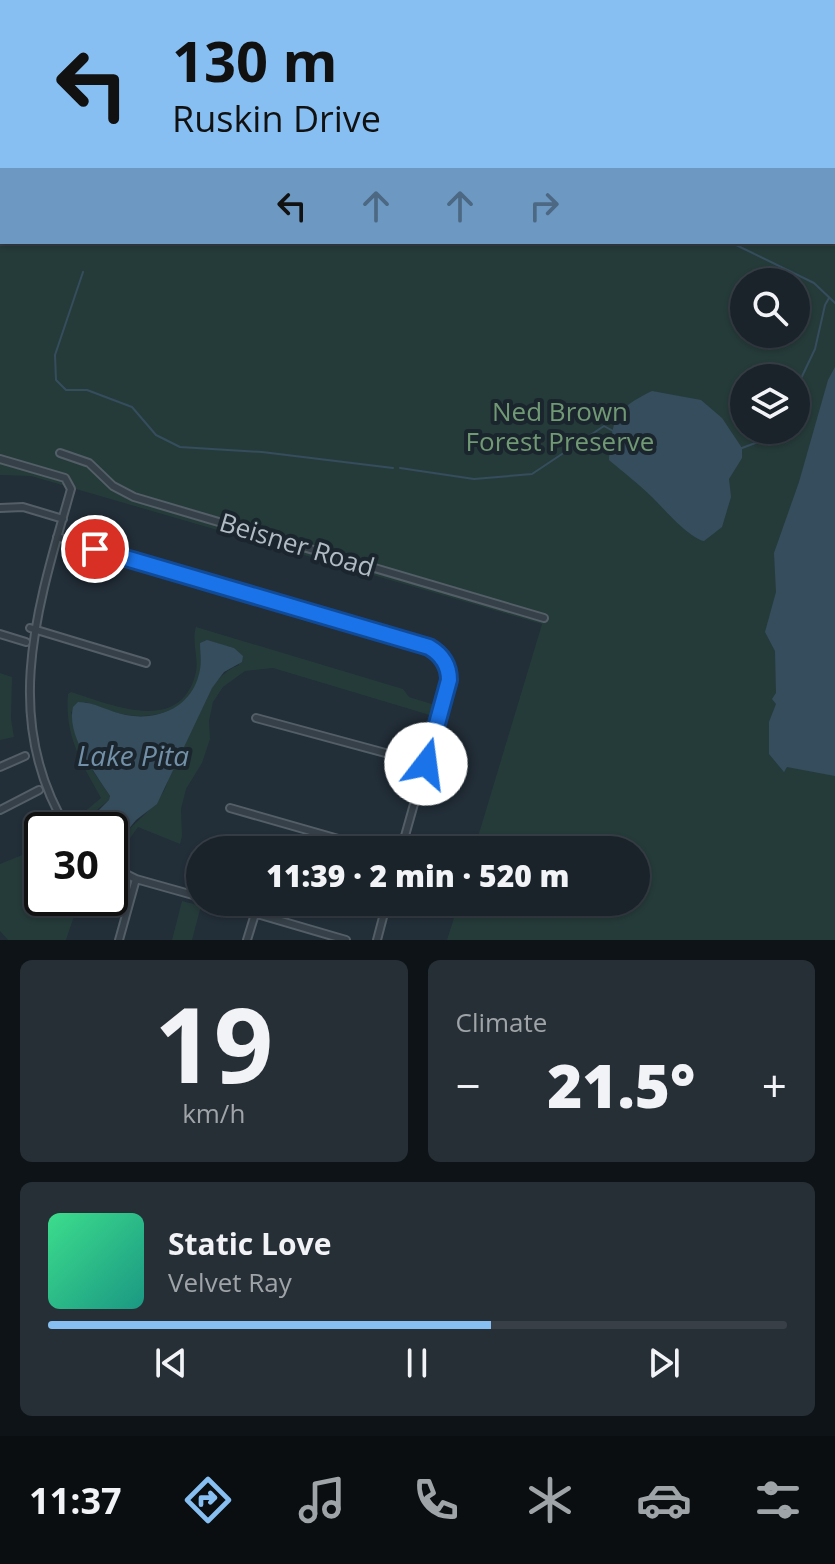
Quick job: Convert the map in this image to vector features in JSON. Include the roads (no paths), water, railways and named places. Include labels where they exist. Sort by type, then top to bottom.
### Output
[{"type":"street","name":"Beisner Road","points":[[60,453],[89,463],[113,486],[134,497],[544,618]]},
{"type":"street","points":[[0,459],[65,478],[71,489],[23,655]]},
{"type":"street","points":[[0,508],[23,507],[63,519]]},
{"type":"street","points":[[57,537],[438,652],[449,671],[449,680],[405,836]]},
{"type":"street","points":[[30,628],[146,663]]},
{"type":"street","points":[[0,634],[26,642]]},
{"type":"street","points":[[256,718],[426,764]]},
{"type":"street","points":[[22,743],[30,767]]},
{"type":"street","points":[[0,767],[25,756]]},
{"type":"street","points":[[35,779],[55,812]]},
{"type":"street","points":[[0,810],[39,790]]},
{"type":"street","points":[[230,808],[328,836]]},
{"type":"street","points":[[128,875],[186,893]]},
{"type":"street","points":[[119,940],[136,879]]},
{"type":"street","points":[[247,940],[254,916]]},
{"type":"street","points":[[262,916],[346,940]]},
{"type":"street","points":[[377,940],[383,916]]},
{"type":"water","points":[[835,367],[835,776],[787,767],[784,772],[769,754],[769,722],[776,704],[772,699],[776,693],[775,651],[765,632],[776,592],[774,553],[799,482],[828,380]]},
{"type":"water","points":[[652,391],[701,400],[722,418],[730,430],[730,444],[739,444],[742,448],[742,458],[729,479],[731,497],[722,527],[704,541],[684,529],[609,460],[614,425],[629,404]]},
{"type":"water","name":"Lake Pita","points":[[207,640],[234,648],[243,656],[242,662],[224,672],[212,688],[157,804],[128,830],[128,812],[97,812],[110,796],[78,741],[72,718],[73,707],[78,702],[84,702],[120,714],[138,716],[171,710],[189,696],[195,686],[200,666],[200,643]]},
{"type":"waterway","points":[[734,244],[814,283],[835,303]]},
{"type":"waterway","points":[[83,272],[55,355],[56,380],[66,390],[87,390],[132,407],[156,435],[180,447],[262,452],[393,468]]},
{"type":"waterway","points":[[808,364],[829,298]]},
{"type":"waterway","points":[[400,468],[474,479],[532,474],[604,426],[613,431]]},
{"type":"waterway","points":[[742,448],[753,444]]},
{"type":"park label","name":"Ned Brown Forest Preserve","points":[[560,427]]}]
